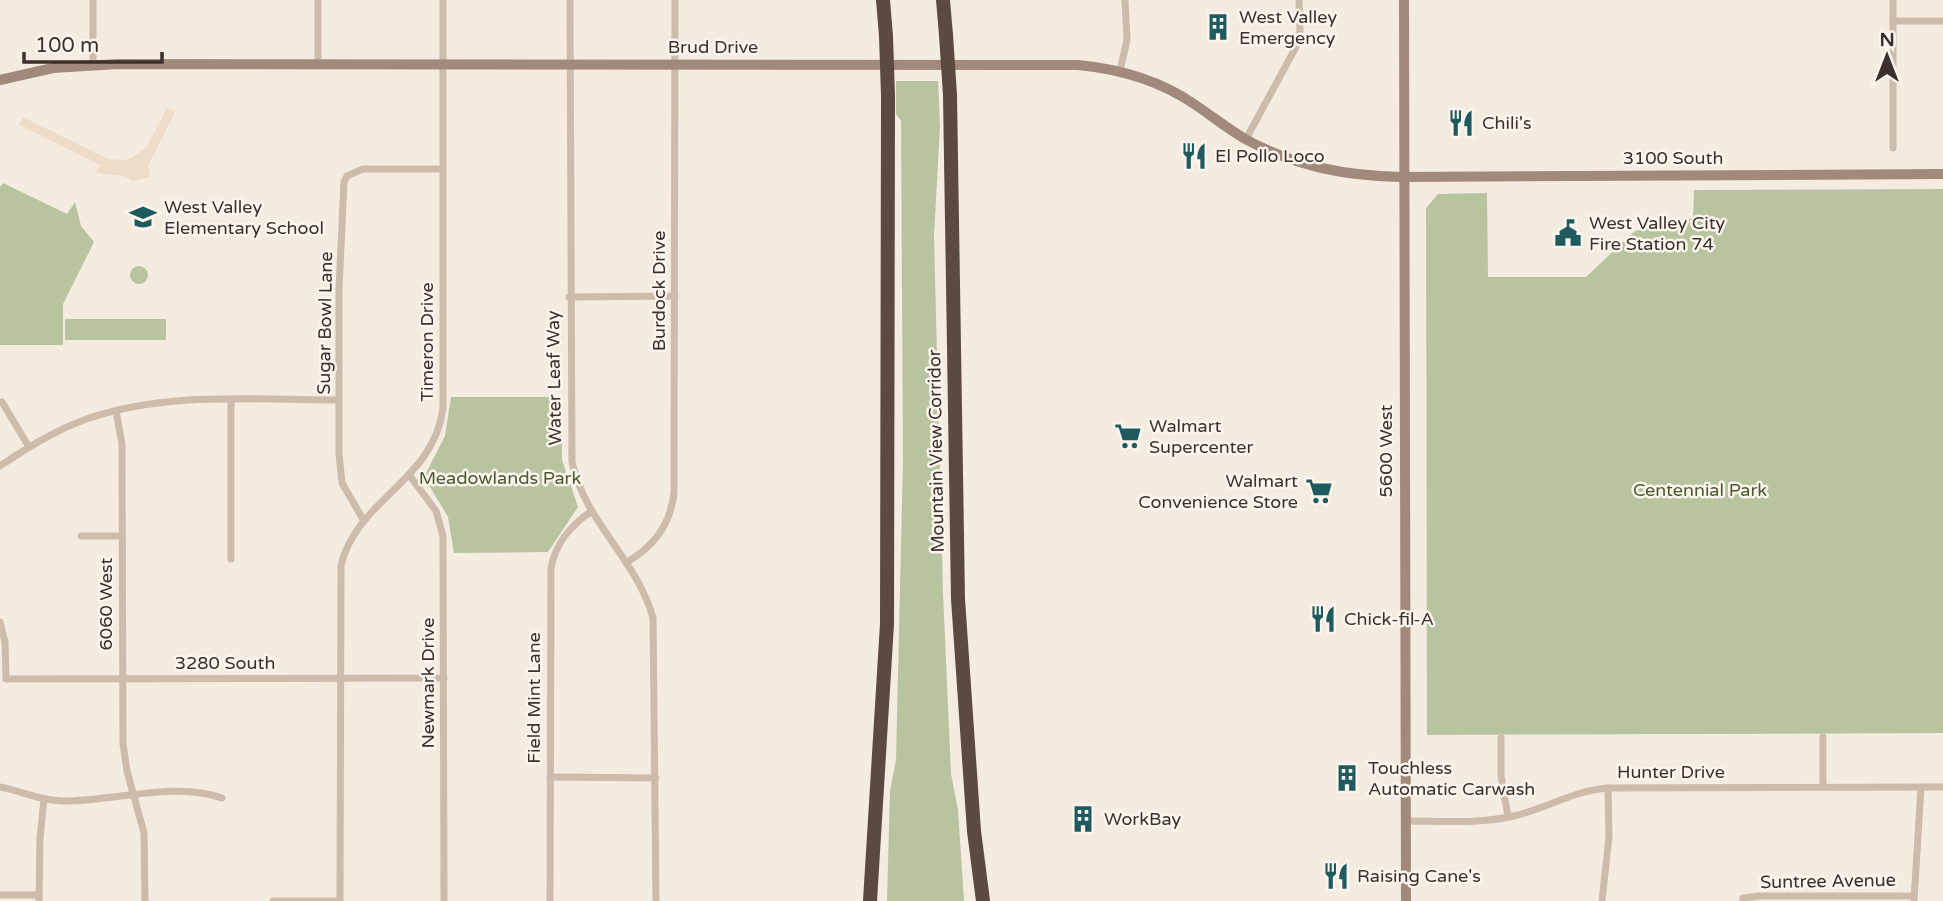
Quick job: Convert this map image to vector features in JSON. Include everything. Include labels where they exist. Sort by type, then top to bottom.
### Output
[{"type":"highway","points":[[870,901],[887,624],[888,96],[883,0]]},
{"type":"highway","name":"Mountain View Corridor","points":[[943,0],[950,95],[958,611],[974,831],[983,901]]},
{"type":"main road","name":"5600 West","points":[[1404,0],[1402,177],[1406,901]]},
{"type":"main road","name":"Brud Drive","points":[[0,79],[53,68],[93,65],[1055,64],[1120,71],[1173,91],[1245,139],[1319,168],[1356,175],[1402,177]]},
{"type":"main road","name":"3100 South","points":[[1402,177],[1943,174]]},
{"type":"street","points":[[93,0],[93,65]]},
{"type":"street","points":[[318,0],[318,64]]},
{"type":"street","name":"Timeron Drive","points":[[340,901],[341,565],[351,538],[364,521],[410,476],[433,444],[443,408],[443,0]]},
{"type":"street","name":"Water Leaf Way","points":[[570,0],[569,297],[572,462],[579,488],[646,595],[655,627],[656,901]]},
{"type":"street","name":"Burdock Drive","points":[[626,563],[644,551],[662,533],[672,507],[675,0]]},
{"type":"street","points":[[1245,139],[1296,47],[1300,31],[1299,0]]},
{"type":"street","points":[[1893,0],[1893,148]]},
{"type":"street","points":[[1120,71],[1126,47],[1127,1]]},
{"type":"street","points":[[1893,21],[1943,21]]},
{"type":"street","name":"Sugar Bowl Lane","points":[[364,521],[342,483],[339,289],[344,182],[355,171],[363,169],[443,169]]},
{"type":"street","points":[[569,297],[675,296]]},
{"type":"street","points":[[231,401],[231,559]]},
{"type":"street","points":[[0,466],[29,447],[70,426],[116,411],[169,402],[339,401]]},
{"type":"street","points":[[2,402],[29,447]]},
{"type":"street","name":"6060 West","points":[[116,411],[122,444],[123,753],[144,833],[145,901]]},
{"type":"street","name":"Newmark Drive","points":[[410,476],[436,511],[443,536],[444,901]]},
{"type":"street","name":"Field Mint Lane","points":[[550,901],[551,568],[564,537],[575,523],[592,511]]},
{"type":"street","points":[[81,536],[122,536]]},
{"type":"street","name":"3280 South","points":[[0,622],[5,642],[6,679],[444,678]]},
{"type":"street","points":[[1823,737],[1823,787]]},
{"type":"street","points":[[1501,738],[1501,776],[1508,817]]},
{"type":"street","points":[[550,777],[656,778]]},
{"type":"street","points":[[1914,898],[1922,787]]},
{"type":"street","name":"Hunter Drive","points":[[1405,821],[1479,821],[1508,817],[1569,794],[1608,788],[1943,787]]},
{"type":"street","points":[[0,788],[44,799],[95,800],[157,792],[196,791],[222,799]]},
{"type":"street","points":[[1602,901],[1609,836],[1608,788]]},
{"type":"street","points":[[0,895],[39,898],[44,799]]},
{"type":"street","name":"Suntree Avenue","points":[[1743,900],[1914,898]]},
{"type":"street","points":[[273,901],[340,901]]},
{"type":"green space","points":[[896,81],[938,81],[940,126],[934,236],[943,593],[951,774],[958,810],[964,901],[887,901],[890,791],[896,760],[903,460],[901,121],[896,114]]},
{"type":"green space","points":[[3,183],[67,214],[75,202],[81,226],[94,242],[63,304],[63,345],[0,345],[0,187]]},
{"type":"green space","name":"Centennial Park","points":[[1943,189],[1943,733],[1427,735],[1426,208],[1438,194],[1487,193],[1488,277],[1586,277],[1635,231],[1693,218],[1694,190]]},
{"type":"green space","points":[[135,266],[143,266],[148,275],[146,282],[135,284],[130,279],[130,271]]},
{"type":"green space","points":[[65,319],[166,319],[166,340],[65,340]]},
{"type":"green space","name":"Meadowlands Park","points":[[451,397],[561,397],[562,460],[578,507],[548,552],[454,553],[448,517],[424,477],[445,436]]},
{"type":"shaded area","points":[[167,108],[175,112],[148,166],[150,177],[133,181],[123,176],[96,173],[100,165],[19,125],[23,117],[108,159],[128,160],[146,148]]},
{"type":"place","name":"West Valley Emergency","points":[[1218,27]]},
{"type":"place","name":"Chili's","points":[[1461,123]]},
{"type":"place","name":"El Pollo Loco","points":[[1194,156]]},
{"type":"place","name":"West Valley Elementary School","points":[[143,217]]},
{"type":"place","name":"West Valley City Fire Station 74","points":[[1568,233]]},
{"type":"place","name":"Walmart Supercenter","points":[[1128,436]]},
{"type":"place","name":"Walmart Convenience Store","points":[[1319,491]]},
{"type":"place","name":"Chick-fil-A","points":[[1323,619]]},
{"type":"place","name":"Touchless Automatic Carwash","points":[[1347,778]]},
{"type":"place","name":"WorkBay","points":[[1083,819]]},
{"type":"place","name":"Raising Cane's","points":[[1336,876]]}]
